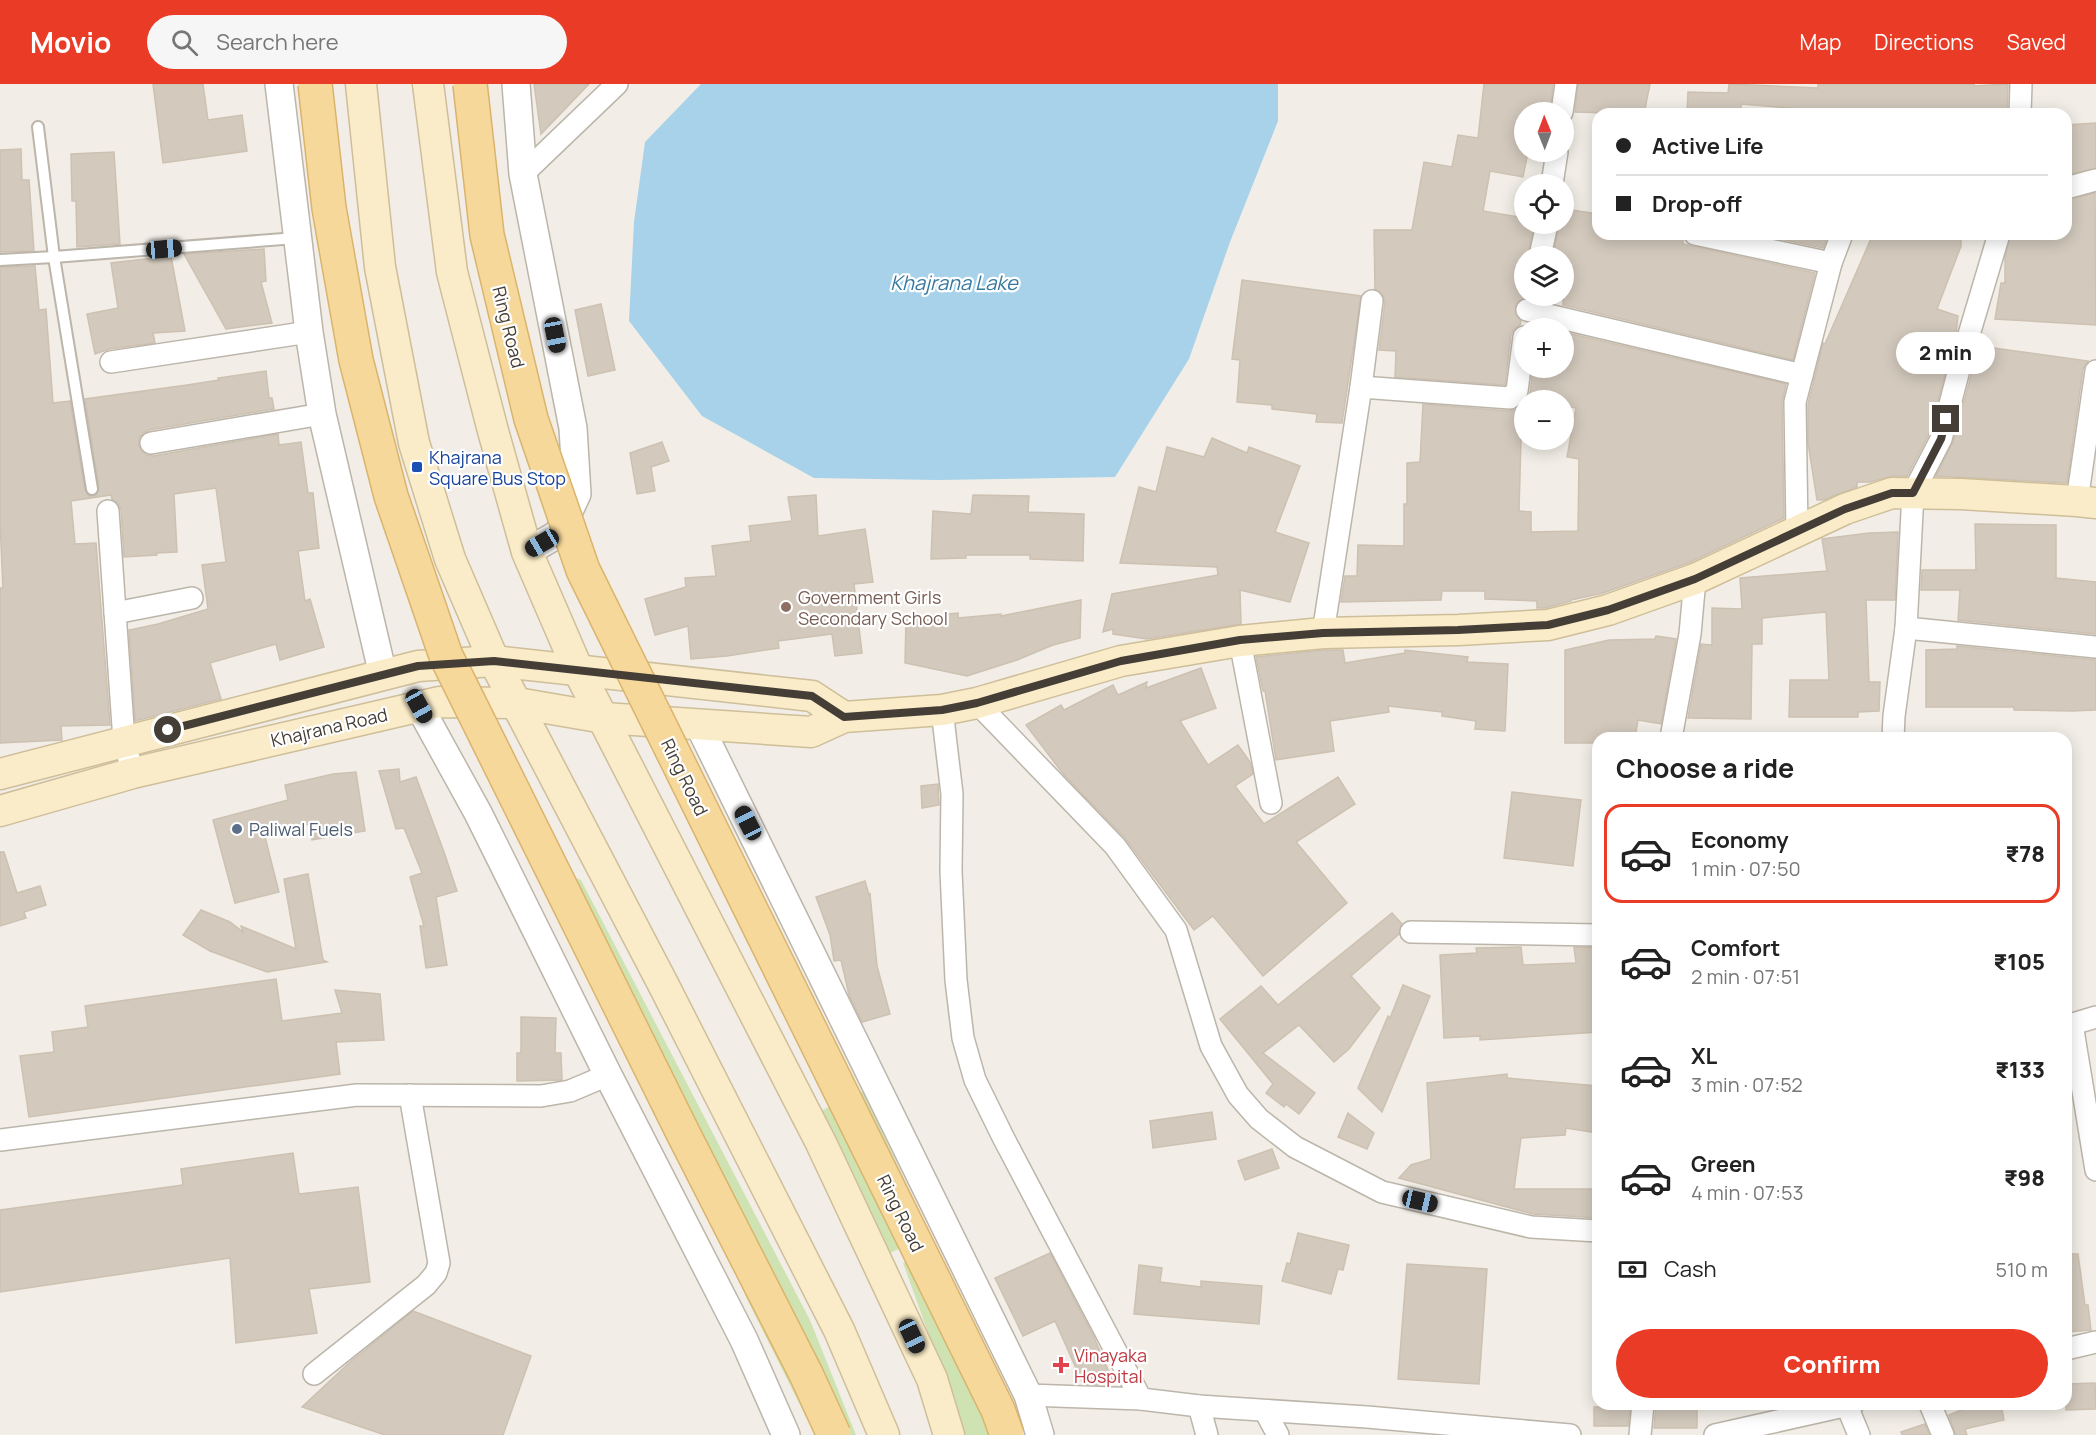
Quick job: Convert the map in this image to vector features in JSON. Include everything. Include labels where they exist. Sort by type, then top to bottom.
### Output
[{"type":"main road","points":[[315,84],[329,208],[356,360],[391,496],[446,656],[684,1135],[807,1374],[834,1435]]},
{"type":"main road","points":[[361,84],[380,267],[414,444],[450,559],[494,661],[834,1319],[884,1435]]},
{"type":"main road","points":[[428,84],[452,272],[527,552],[578,670],[821,1143],[932,1379],[949,1435]]},
{"type":"main road","name":"Ring Road","points":[[470,84],[486,235],[531,419],[583,570],[993,1399],[1007,1435]]},
{"type":"main road","points":[[844,717],[942,710],[977,703],[1121,661],[1240,640],[1323,633],[1548,625],[1608,610],[1695,579],[1845,509],[1892,493],[2086,502]]},
{"type":"main road","name":"Khajrana Road","points":[[9,771],[418,666],[494,661],[812,696],[844,717]]},
{"type":"main road","name":"Khajrana Road","points":[[14,807],[133,773],[439,702],[516,703],[604,718],[811,732],[844,717]]},
{"type":"main road","points":[[9,771],[14,807]]},
{"type":"street","points":[[279,84],[296,238],[322,414],[383,675]]},
{"type":"street","points":[[516,84],[524,174],[573,428],[576,494],[558,534],[527,552]]},
{"type":"street","points":[[524,174],[617,84]]},
{"type":"street","points":[[1563,102],[1566,84]]},
{"type":"street","points":[[2020,108],[2021,84]]},
{"type":"street","points":[[2072,186],[2096,180]]},
{"type":"street","points":[[1723,240],[1831,263]]},
{"type":"street","points":[[1797,531],[1795,402],[1831,263],[1840,240]]},
{"type":"street","points":[[1893,732],[1906,628],[1913,493],[1941,439],[1991,240]]},
{"type":"street","points":[[1323,633],[1372,301]]},
{"type":"street","points":[[1528,311],[1802,375]]},
{"type":"street","points":[[111,362],[309,332]]},
{"type":"street","points":[[2086,502],[2096,371]]},
{"type":"street","points":[[1361,387],[1510,398],[1514,397],[1517,391],[1519,378]]},
{"type":"street","points":[[151,443],[322,414]]},
{"type":"street","points":[[108,511],[124,741],[133,773]]},
{"type":"street","points":[[1672,732],[1690,634],[1695,579]]},
{"type":"street","points":[[115,613],[192,598]]},
{"type":"street","points":[[1906,628],[2096,647]]},
{"type":"street","points":[[1240,640],[1270,803]]},
{"type":"street","points":[[977,703],[1115,846],[1176,930],[1211,1046],[1238,1095],[1259,1119],[1295,1147],[1382,1192],[1531,1227],[1592,1231]]},
{"type":"street","points":[[419,706],[478,813],[608,1075],[744,1340],[786,1435]]},
{"type":"street","points":[[942,710],[952,794],[951,871],[956,980],[963,1038],[975,1080],[1008,1148],[1141,1399]]},
{"type":"street","points":[[699,725],[1028,1395],[1040,1435]]},
{"type":"street","points":[[1411,932],[1592,935]]},
{"type":"street","points":[[2072,1024],[2096,1017]]},
{"type":"street","points":[[2072,1041],[2096,1170]]},
{"type":"street","points":[[0,1140],[345,1096],[541,1096],[570,1091],[608,1075]]},
{"type":"street","points":[[314,1374],[426,1285],[436,1273],[439,1263],[410,1095]]},
{"type":"street","points":[[2072,1348],[2096,1342]]},
{"type":"street","points":[[1028,1395],[1141,1399],[1265,1411],[1363,1426],[1570,1435]]},
{"type":"street","points":[[1199,1406],[1207,1435]]},
{"type":"street","points":[[1640,1435],[1642,1410]]},
{"type":"street","points":[[1715,1435],[1828,1410]]},
{"type":"street","points":[[1852,1410],[1859,1435]]},
{"type":"street","points":[[1933,1410],[1943,1435]]},
{"type":"street","points":[[1265,1411],[1278,1435]]},
{"type":"lane","points":[[38,127],[54,257],[92,489]]},
{"type":"lane","points":[[0,260],[296,238]]},
{"type":"green space","points":[[545,866],[581,880],[810,1320],[856,1435],[815,1435],[747,1299],[667,1118]]},
{"type":"green space","points":[[863,1091],[930,1234],[884,1256],[816,1113]]},
{"type":"green space","points":[[935,1251],[1011,1435],[965,1435],[903,1263]]},
{"type":"water","name":"Khajrana Lake","points":[[701,84],[1278,84],[1278,121],[1230,242],[1189,359],[1115,477],[937,480],[814,478],[702,416],[629,321],[634,222],[645,142]]},
{"type":"building","points":[[153,84],[203,84],[208,120],[242,115],[247,151],[163,163]]},
{"type":"building","points":[[534,84],[589,84],[541,134]]},
{"type":"building","points":[[1484,84],[1553,84],[1551,102],[1514,102],[1514,162],[1526,162],[1524,174],[1514,175],[1490,171],[1483,211],[1514,216],[1514,234],[1532,234],[1530,246],[1514,246],[1514,306],[1515,314],[1518,318],[1514,318],[1505,385],[1395,377],[1396,351],[1379,350],[1385,302],[1383,296],[1375,289],[1374,230],[1412,230],[1424,162],[1452,167],[1458,135],[1478,138]]},
{"type":"building","points":[[1578,84],[1650,84],[1645,108],[1592,108],[1592,112],[1575,112]]},
{"type":"building","points":[[1729,84],[1818,88],[1818,84],[1974,84],[1974,86],[2008,84],[2007,108],[1790,108],[1741,104],[1741,108],[1687,108],[1688,92],[1728,93]]},
{"type":"building","points":[[2096,123],[2096,168],[2072,174],[2072,125]]},
{"type":"building","points":[[21,149],[22,180],[29,180],[34,251],[0,252],[0,150]]},
{"type":"building","points":[[114,152],[120,244],[77,247],[76,201],[72,201],[71,154]]},
{"type":"building","points":[[2095,193],[2096,325],[1995,319],[2001,283],[2005,283],[2005,258],[2010,240],[2072,240],[2072,199]]},
{"type":"building","points":[[1574,210],[1592,213],[1592,240],[1683,240],[1683,244],[1815,273],[1793,360],[1567,306],[1574,306],[1574,246],[1555,246],[1557,234],[1574,234]]},
{"type":"building","points":[[1785,240],[1826,240],[1823,248]]},
{"type":"building","points":[[1870,240],[1961,240],[1961,246],[1937,309],[1958,316],[1956,333],[1929,434],[1907,476],[1857,482],[1857,487],[1823,500],[1817,500],[1808,443],[1808,404],[1823,343],[1825,344]]},
{"type":"building","points":[[264,249],[266,281],[261,282],[272,323],[226,329],[184,254]]},
{"type":"building","points":[[171,256],[185,331],[153,333],[155,343],[109,349],[95,354],[87,314],[118,308],[111,263]]},
{"type":"building","points":[[35,266],[39,310],[46,309],[53,403],[70,401],[85,490],[89,496],[96,495],[99,488],[85,399],[266,371],[269,398],[272,398],[274,409],[149,430],[139,438],[139,446],[146,455],[153,456],[278,434],[279,445],[301,442],[308,493],[313,493],[319,548],[298,551],[305,601],[310,599],[324,647],[280,660],[276,644],[210,663],[221,699],[135,721],[129,630],[208,609],[202,565],[226,562],[216,488],[174,494],[177,552],[156,553],[157,555],[124,557],[121,510],[111,495],[71,501],[75,544],[96,543],[110,725],[61,726],[62,740],[0,743],[0,588],[3,588],[0,522],[0,267]]},
{"type":"building","points":[[1242,280],[1361,296],[1342,423],[1316,422],[1317,414],[1272,409],[1272,405],[1237,402],[1240,360],[1232,359]]},
{"type":"building","points":[[601,304],[615,370],[588,376],[575,310]]},
{"type":"building","points":[[1574,335],[1786,384],[1782,402],[1784,518],[1688,563],[1603,593],[1545,608],[1537,608],[1537,601],[1485,599],[1485,591],[1442,591],[1441,600],[1341,602],[1345,576],[1357,576],[1358,545],[1404,546],[1407,463],[1420,462],[1423,404],[1514,410],[1514,450],[1521,450],[1519,511],[1531,512],[1531,532],[1578,531],[1579,459],[1567,457],[1568,450],[1574,450],[1576,408],[1574,408],[1574,390],[1530,390],[1532,378],[1574,378]]},
{"type":"building","points":[[1979,346],[2088,361],[2083,369],[2067,483],[1936,476],[1953,442]]},
{"type":"building","points":[[1212,438],[1247,453],[1249,447],[1300,466],[1275,532],[1309,543],[1290,602],[1240,590],[1241,624],[1147,639],[1113,634],[1113,629],[1103,632],[1112,594],[1218,575],[1217,567],[1120,563],[1139,487],[1156,492],[1167,447],[1204,457]]},
{"type":"building","points":[[662,442],[669,461],[651,467],[655,491],[637,494],[630,453]]},
{"type":"building","points":[[816,495],[818,536],[865,529],[873,582],[854,584],[862,653],[835,656],[832,634],[778,641],[779,648],[691,659],[688,626],[655,635],[645,599],[686,587],[685,578],[716,576],[712,546],[751,541],[749,526],[792,521],[788,497]]},
{"type":"building","points":[[973,495],[1029,496],[1028,512],[1084,514],[1083,561],[1030,559],[1030,555],[966,555],[966,558],[931,559],[933,511],[971,514]]},
{"type":"building","points":[[1975,524],[2056,525],[2056,578],[2096,582],[2096,634],[1958,620],[1960,590],[1921,590],[1922,570],[1976,570]]},
{"type":"building","points":[[1898,532],[1895,600],[1866,600],[1869,682],[1880,682],[1879,711],[1858,712],[1858,717],[1789,717],[1790,680],[1829,680],[1826,612],[1762,618],[1762,644],[1752,644],[1751,719],[1688,718],[1701,644],[1712,645],[1712,608],[1742,609],[1740,578],[1827,571],[1822,539]]},
{"type":"building","points":[[1081,600],[1080,638],[1053,645],[1017,660],[967,676],[905,663],[906,618],[958,613],[958,618],[1001,614],[1001,616]]},
{"type":"building","points":[[1656,636],[1676,639],[1661,724],[1638,720],[1636,732],[1592,732],[1592,743],[1565,743],[1565,650],[1609,640],[1655,639]]},
{"type":"building","points":[[1957,646],[2096,660],[2096,710],[1926,707],[1926,650],[1957,649]]},
{"type":"building","points":[[1343,650],[1345,663],[1405,653],[1405,650],[1468,657],[1467,662],[1508,664],[1505,731],[1475,729],[1476,721],[1442,716],[1442,712],[1388,706],[1389,712],[1330,721],[1334,751],[1276,760],[1265,691],[1263,691],[1256,657]]},
{"type":"building","points":[[1201,668],[1216,708],[1180,721],[1208,765],[1238,745],[1250,762],[1253,774],[1235,786],[1264,824],[1338,777],[1355,804],[1296,842],[1347,903],[1263,976],[1213,916],[1194,930],[1125,838],[1064,775],[1026,725],[1061,705],[1064,710],[1113,685],[1118,695],[1147,682],[1146,688]]},
{"type":"building","points":[[399,769],[400,782],[416,777],[457,891],[436,897],[447,965],[426,968],[420,926],[424,926],[410,877],[422,873],[404,828],[396,829],[379,771]]},
{"type":"building","points":[[356,772],[365,831],[312,840],[309,824],[264,833],[279,892],[235,903],[213,820],[288,800],[285,785],[333,774]]},
{"type":"building","points":[[938,784],[939,805],[922,808],[921,786]]},
{"type":"building","points":[[1512,792],[1581,800],[1573,866],[1504,858]]},
{"type":"building","points":[[0,852],[4,852],[17,893],[40,886],[46,905],[24,912],[26,918],[0,926]]},
{"type":"building","points":[[308,874],[323,960],[327,962],[267,972],[210,951],[183,935],[201,910],[230,922],[243,932],[241,926],[296,949],[284,879]]},
{"type":"building","points":[[865,881],[870,894],[877,966],[890,1014],[862,1022],[849,995],[841,960],[834,961],[830,935],[816,897]]},
{"type":"building","points":[[1392,913],[1402,924],[1399,934],[1351,976],[1380,1008],[1349,1049],[1334,1062],[1299,1025],[1263,1053],[1315,1093],[1299,1114],[1286,1104],[1284,1107],[1266,1093],[1273,1084],[1220,1019],[1261,986],[1278,1005]]},
{"type":"building","points":[[1521,947],[1523,965],[1576,963],[1574,947],[1592,948],[1592,1032],[1480,1040],[1480,1036],[1444,1038],[1440,955],[1477,953],[1476,948]]},
{"type":"building","points":[[276,979],[282,1021],[342,1013],[335,990],[380,994],[384,1040],[336,1042],[340,1074],[29,1117],[20,1056],[54,1052],[52,1032],[88,1027],[85,1006]]},
{"type":"building","points":[[1403,985],[1430,996],[1382,1112],[1358,1088]]},
{"type":"building","points":[[521,1017],[556,1018],[555,1053],[561,1053],[562,1080],[517,1081],[517,1053],[521,1053]]},
{"type":"building","points":[[1507,1074],[1507,1078],[1592,1085],[1592,1132],[1566,1128],[1565,1135],[1521,1138],[1514,1189],[1592,1189],[1592,1218],[1533,1214],[1399,1178],[1411,1165],[1431,1159],[1427,1083]]},
{"type":"building","points":[[1212,1112],[1216,1139],[1153,1148],[1150,1121]]},
{"type":"building","points":[[1348,1113],[1374,1133],[1367,1149],[1338,1137]]},
{"type":"building","points":[[1272,1149],[1279,1168],[1245,1180],[1238,1161]]},
{"type":"building","points":[[293,1153],[299,1194],[358,1187],[370,1282],[309,1289],[317,1333],[236,1343],[230,1258],[0,1292],[0,1210],[183,1185],[181,1169]]},
{"type":"building","points":[[1298,1233],[1349,1245],[1343,1270],[1338,1269],[1331,1294],[1282,1281],[1287,1263],[1290,1264]]},
{"type":"building","points":[[1050,1253],[1093,1335],[1113,1381],[1104,1385],[1083,1384],[1055,1321],[1023,1336],[995,1278]]},
{"type":"building","points":[[2072,1254],[2078,1254],[2091,1330],[2072,1332]]},
{"type":"building","points":[[1407,1264],[1487,1269],[1479,1384],[1398,1379]]},
{"type":"building","points":[[1139,1265],[1162,1268],[1160,1282],[1201,1287],[1201,1281],[1262,1286],[1259,1324],[1134,1314]]},
{"type":"building","points":[[413,1311],[531,1356],[503,1435],[385,1435],[302,1407],[349,1363]]},
{"type":"building","points":[[2095,1383],[2096,1409],[2072,1410],[2072,1384]]},
{"type":"building","points":[[1594,1410],[1630,1410],[1628,1426],[1594,1426]]},
{"type":"building","points":[[1656,1410],[1697,1410],[1697,1428],[1654,1428]]},
{"type":"building","points":[[1961,1410],[2002,1410],[2004,1420],[1965,1429],[1967,1435],[1956,1435],[1949,1415]]},
{"type":"building","points":[[1925,1424],[1929,1435],[1902,1435],[1901,1432]]},
{"type":"place","name":"Khajrana Square Bus Stop","points":[[417,467]]},
{"type":"place","name":"Government Girls Secondary School","points":[[786,607]]},
{"type":"place","name":"Paliwal Fuels","points":[[237,829]]},
{"type":"place","name":"Vinayaka Hospital","points":[[1061,1365]]},
{"type":"route","points":[[168,730],[418,666],[494,661],[812,696],[844,717],[942,710],[977,703],[1121,661],[1240,640],[1323,633],[1548,625],[1608,610],[1695,579],[1845,509],[1892,493],[1913,493],[1941,439],[1946,419]]}]
